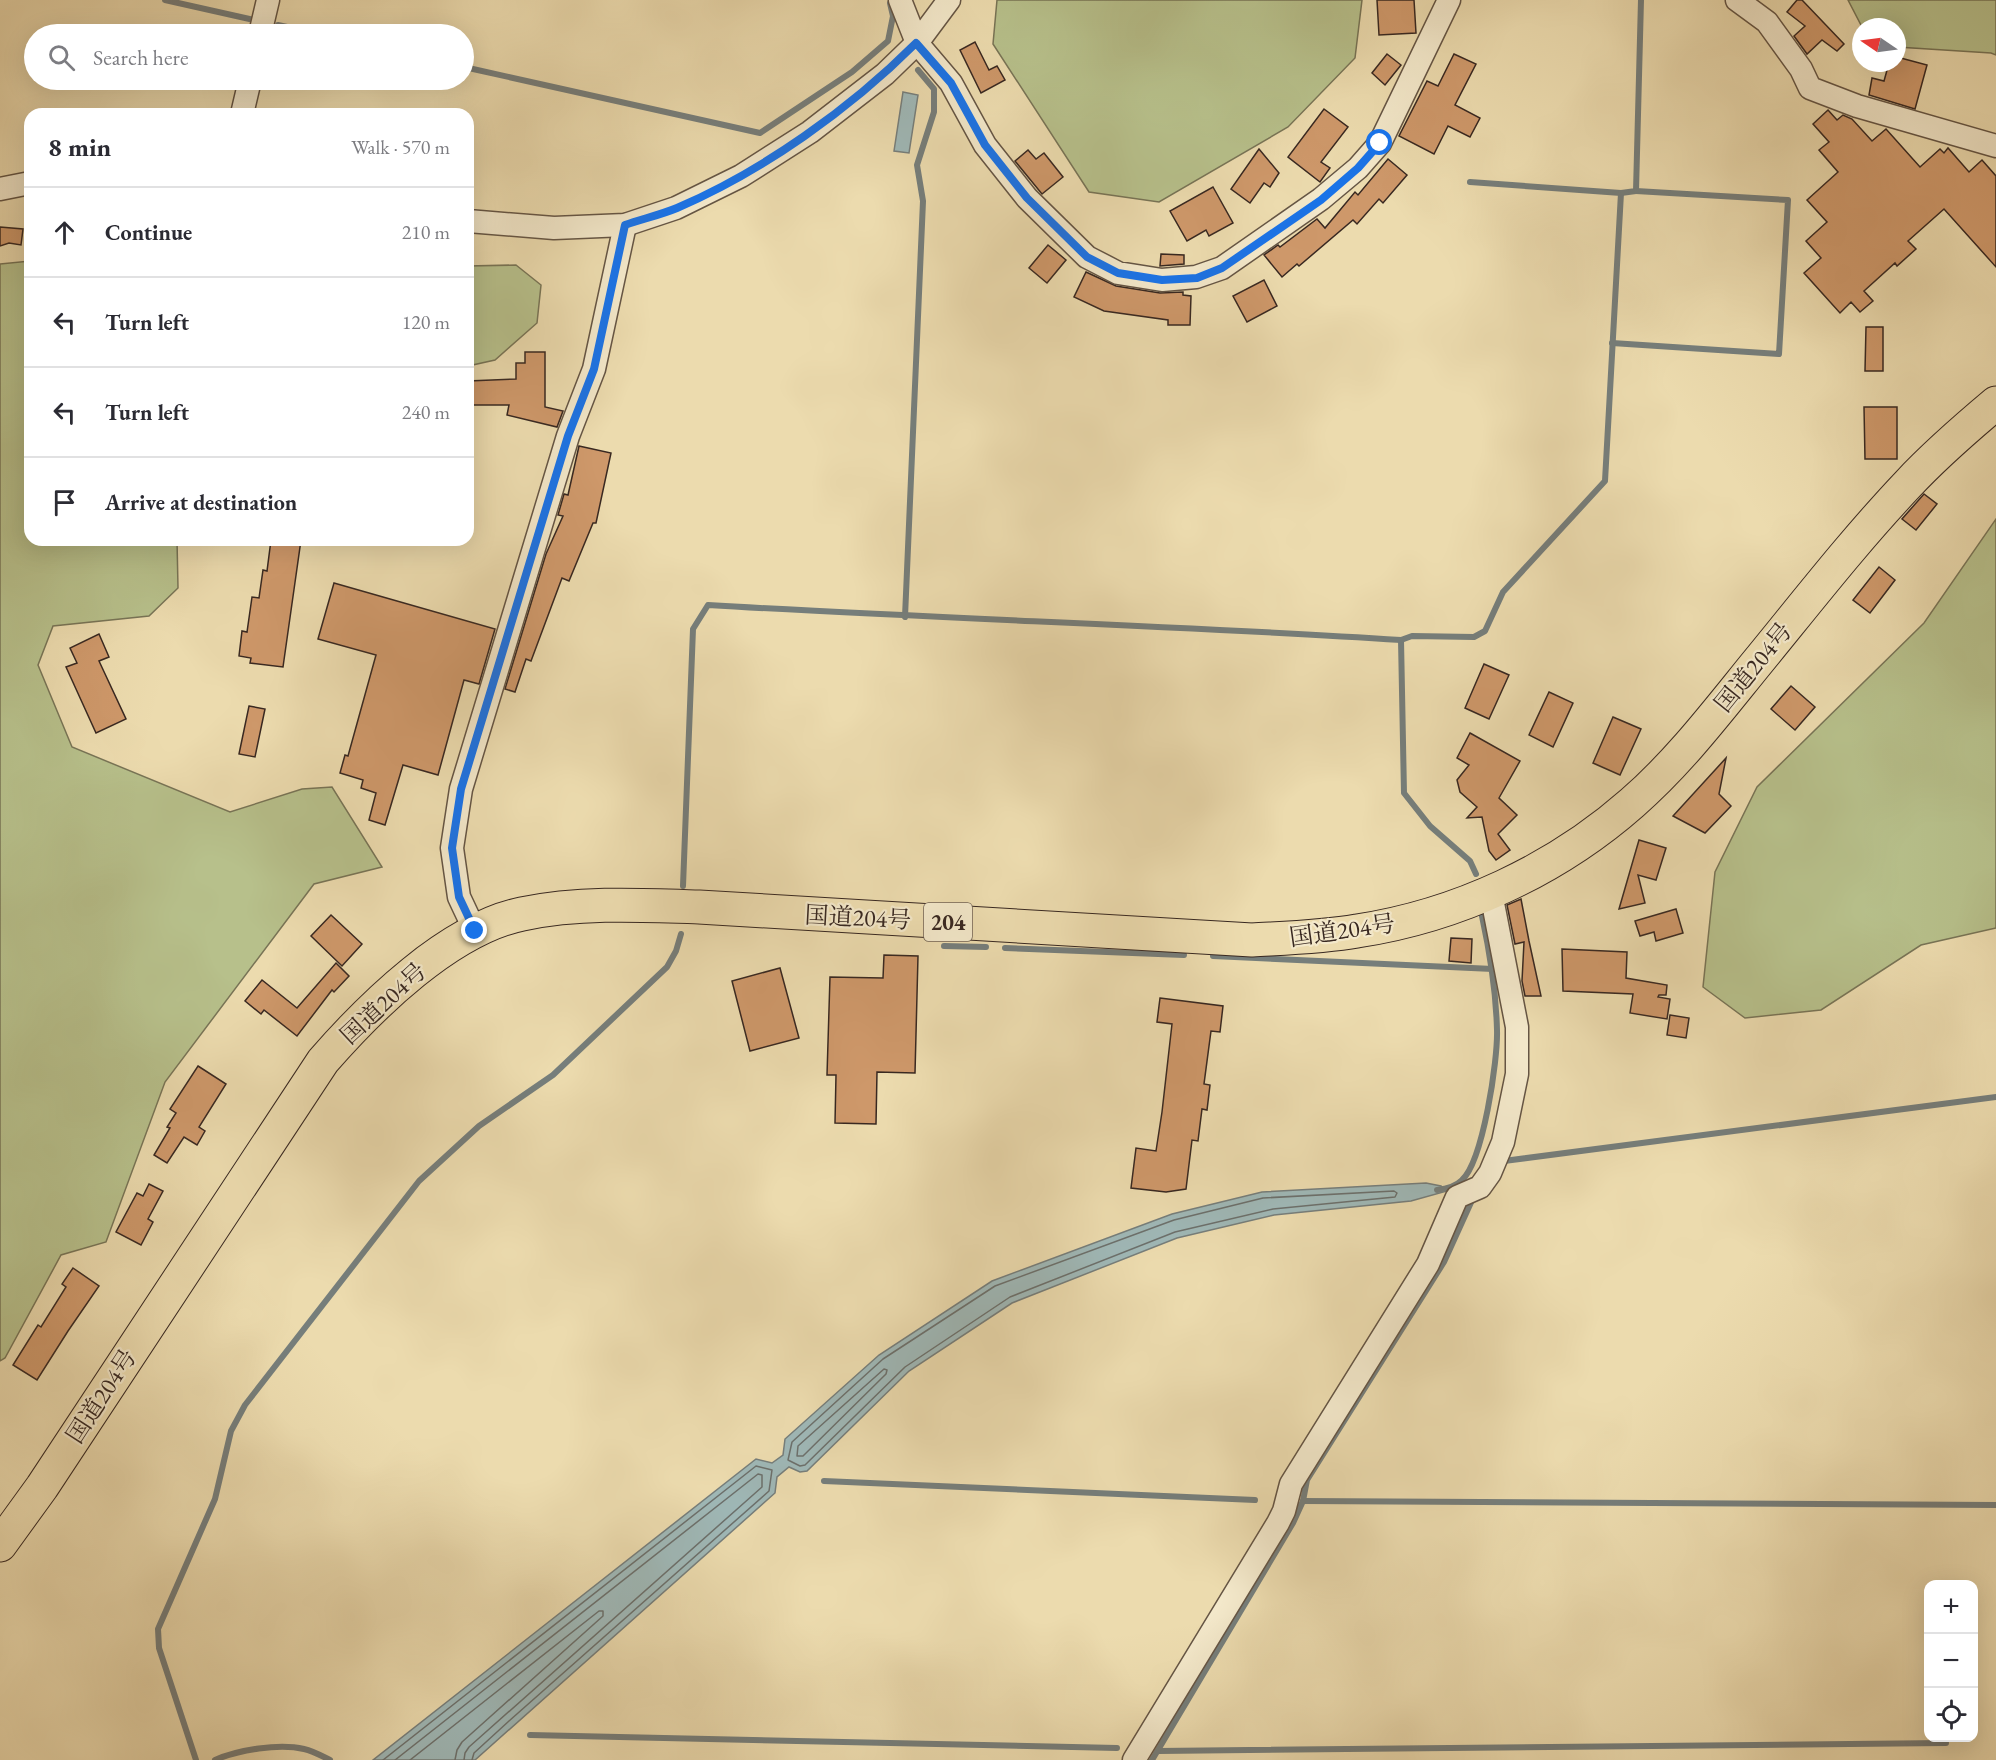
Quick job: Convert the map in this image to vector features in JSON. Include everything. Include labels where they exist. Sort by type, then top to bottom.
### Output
[{"type":"highway","name":"国道204号","points":[[0,1545],[42,1486],[323,1061],[357,1021],[397,986],[438,954],[475,931],[519,914],[568,906],[620,905],[711,908],[1252,940],[1304,938],[1359,931],[1409,920],[1491,893],[1533,872],[1580,842],[1632,804],[1670,767],[1908,483],[1953,439],[1996,403]]},
{"type":"street","points":[[262,24],[268,0]]},
{"type":"street","points":[[900,0],[916,43],[951,83],[985,145],[1027,198],[1087,257],[1118,273],[1162,280],[1197,278],[1222,268],[1321,200],[1358,168],[1380,143],[1449,0]]},
{"type":"street","points":[[474,221],[554,228],[625,225],[676,208],[741,176],[810,132],[885,74],[916,43],[949,0]]},
{"type":"street","points":[[1737,0],[1767,22],[1801,69],[1810,88],[1857,106],[1996,146]]},
{"type":"street","points":[[243,108],[248,90]]},
{"type":"street","points":[[0,189],[24,184]]},
{"type":"street","points":[[475,931],[459,897],[452,848],[461,789],[568,436],[594,369],[625,225]]},
{"type":"street","points":[[1134,1760],[1278,1523],[1284,1511],[1291,1484],[1428,1264],[1457,1197],[1472,1190],[1490,1173],[1503,1142],[1517,1074],[1517,1027],[1491,893]]},
{"type":"green space","points":[[997,0],[1362,0],[1355,58],[1288,127],[1159,202],[1089,192],[993,44]]},
{"type":"green space","points":[[1848,0],[1996,0],[1996,55],[1906,48],[1906,18],[1857,18]]},
{"type":"green space","points":[[24,262],[24,546],[177,546],[178,588],[149,616],[53,626],[38,665],[72,747],[230,812],[302,789],[332,787],[382,867],[314,884],[165,1082],[106,1242],[61,1255],[5,1358],[0,1361],[0,264]]},
{"type":"green space","points":[[516,265],[541,285],[537,323],[495,360],[474,365],[474,266]]},
{"type":"green space","points":[[1996,519],[1996,928],[1921,945],[1821,1010],[1745,1018],[1703,987],[1715,872],[1757,787],[1924,623]]},
{"type":"water","points":[[903,92],[918,95],[909,153],[894,151]]},
{"type":"water","points":[[1426,1183],[1441,1186],[1447,1191],[1411,1201],[1274,1215],[1177,1238],[1012,1303],[909,1371],[807,1471],[800,1472],[789,1467],[777,1477],[775,1493],[475,1760],[373,1760],[756,1459],[772,1463],[783,1455],[785,1439],[879,1355],[992,1281],[1172,1214],[1262,1192]]},
{"type":"building","points":[[1377,0],[1414,0],[1416,33],[1379,35]]},
{"type":"building","points":[[1797,0],[1802,0],[1844,44],[1837,51],[1822,40],[1807,54],[1794,36],[1805,26],[1787,12]]},
{"type":"building","points":[[975,42],[989,70],[997,66],[1005,80],[981,93],[960,50]]},
{"type":"building","points":[[1387,54],[1401,65],[1385,85],[1372,73]]},
{"type":"building","points":[[1454,54],[1476,64],[1455,105],[1480,118],[1470,137],[1448,126],[1434,154],[1399,136],[1427,81],[1438,86]]},
{"type":"building","points":[[1906,59],[1927,65],[1915,109],[1869,95],[1872,78],[1884,81],[1886,72],[1906,72]]},
{"type":"building","points":[[1324,109],[1348,127],[1321,162],[1330,168],[1320,182],[1288,157]]},
{"type":"building","points":[[1828,110],[1837,120],[1843,115],[1852,119],[1872,141],[1886,129],[1920,167],[1940,149],[1944,153],[1948,148],[1969,172],[1982,160],[1996,176],[1996,267],[1944,209],[1908,241],[1916,249],[1897,266],[1895,263],[1864,291],[1873,301],[1860,312],[1851,302],[1840,313],[1804,273],[1821,258],[1806,241],[1827,222],[1807,200],[1838,172],[1819,150],[1829,142],[1813,124]]},
{"type":"building","points":[[1259,149],[1279,173],[1270,187],[1264,183],[1250,203],[1231,189]]},
{"type":"building","points":[[1028,150],[1036,159],[1044,153],[1063,177],[1042,194],[1015,161]]},
{"type":"building","points":[[1388,159],[1407,175],[1383,203],[1379,199],[1357,224],[1353,220],[1299,266],[1297,264],[1282,277],[1264,255],[1278,245],[1280,247],[1317,219],[1325,228],[1355,192],[1358,195]]},
{"type":"building","points":[[1213,187],[1233,223],[1209,236],[1206,230],[1187,241],[1170,211]]},
{"type":"building","points":[[0,227],[23,229],[21,245],[9,243],[0,246]]},
{"type":"building","points":[[1048,245],[1066,260],[1047,283],[1029,268]]},
{"type":"building","points":[[1161,254],[1184,255],[1184,264],[1160,266]]},
{"type":"building","points":[[1086,272],[1116,286],[1160,293],[1183,292],[1183,295],[1191,296],[1190,325],[1168,325],[1168,320],[1104,311],[1074,297]]},
{"type":"building","points":[[1264,280],[1277,306],[1247,322],[1233,296]]},
{"type":"building","points":[[1866,327],[1883,327],[1883,371],[1865,371]]},
{"type":"building","points":[[525,352],[545,352],[545,407],[563,411],[557,427],[507,415],[509,405],[474,405],[474,381],[516,379],[516,363],[525,363]]},
{"type":"building","points":[[1864,407],[1897,407],[1897,459],[1865,459]]},
{"type":"building","points":[[579,446],[611,453],[596,523],[593,523],[569,581],[562,578],[531,661],[526,659],[515,692],[505,689],[546,554],[563,516],[558,515],[564,494],[568,495]]},
{"type":"building","points":[[1924,494],[1937,504],[1916,530],[1902,519]]},
{"type":"building","points":[[270,546],[300,546],[283,667],[250,663],[251,658],[239,656],[242,631],[247,632],[252,597],[259,598],[263,570],[267,571]]},
{"type":"building","points":[[1879,567],[1895,580],[1870,613],[1853,600]]},
{"type":"building","points":[[334,583],[495,629],[479,684],[464,680],[438,775],[403,765],[385,825],[369,820],[376,793],[361,788],[363,780],[340,773],[345,755],[348,756],[376,655],[318,639]]},
{"type":"building","points":[[99,634],[109,657],[99,661],[126,719],[96,733],[66,667],[77,663],[70,648]]},
{"type":"building","points":[[1484,664],[1509,675],[1489,719],[1465,708]]},
{"type":"building","points":[[1791,686],[1815,707],[1795,730],[1771,709]]},
{"type":"building","points":[[1549,692],[1573,703],[1553,747],[1529,735]]},
{"type":"building","points":[[249,706],[265,709],[255,757],[239,754]]},
{"type":"building","points":[[1613,717],[1641,729],[1620,775],[1593,763]]},
{"type":"building","points":[[1470,733],[1520,761],[1499,798],[1517,815],[1498,834],[1510,850],[1496,860],[1489,851],[1482,817],[1467,818],[1477,807],[1460,792],[1457,780],[1469,765],[1457,758]]},
{"type":"building","points":[[1726,758],[1719,794],[1731,806],[1705,833],[1673,816]]},
{"type":"building","points":[[1639,840],[1666,848],[1656,880],[1638,875],[1645,903],[1619,909]]},
{"type":"building","points":[[1521,899],[1541,996],[1525,996],[1522,981],[1524,942],[1515,944],[1507,905]]},
{"type":"building","points":[[1676,909],[1683,933],[1656,941],[1654,932],[1640,936],[1635,921]]},
{"type":"building","points":[[331,915],[362,944],[342,966],[311,936]]},
{"type":"building","points":[[1451,938],[1472,939],[1471,963],[1449,961]]},
{"type":"building","points":[[1562,949],[1627,952],[1626,978],[1667,985],[1666,995],[1658,997],[1670,999],[1667,1019],[1630,1013],[1633,994],[1563,991]]},
{"type":"building","points":[[884,955],[918,956],[915,1073],[877,1072],[876,1124],[835,1123],[836,1075],[827,1075],[830,977],[883,978]]},
{"type":"building","points":[[336,963],[349,976],[334,992],[332,990],[297,1036],[264,1010],[261,1014],[245,1001],[262,980],[297,1008]]},
{"type":"building","points":[[780,968],[799,1038],[750,1051],[732,981]]},
{"type":"building","points":[[1160,998],[1223,1006],[1220,1032],[1211,1031],[1204,1084],[1210,1085],[1207,1110],[1202,1109],[1198,1141],[1192,1140],[1186,1189],[1166,1192],[1131,1188],[1136,1148],[1156,1151],[1162,1112],[1172,1024],[1157,1022]]},
{"type":"building","points":[[1670,1015],[1689,1018],[1686,1038],[1667,1035]]},
{"type":"building","points":[[198,1066],[226,1084],[199,1127],[205,1131],[197,1145],[184,1137],[167,1163],[154,1155],[176,1113],[170,1109]]},
{"type":"building","points":[[149,1184],[163,1191],[148,1219],[153,1222],[141,1245],[116,1232],[137,1193],[143,1196]]},
{"type":"building","points":[[73,1268],[99,1286],[37,1380],[13,1365],[38,1325],[41,1327],[66,1287],[62,1284]]},
{"type":"waterway","points":[[165,0],[254,20]]},
{"type":"waterway","points":[[1470,182],[1621,193],[1636,191],[1641,0]]},
{"type":"waterway","points":[[474,69],[760,133],[852,72],[888,41],[893,16],[890,3]]},
{"type":"waterway","points":[[905,617],[923,201],[917,165],[934,112],[934,89],[918,70]]},
{"type":"waterway","points":[[1612,343],[1779,354],[1788,200],[1636,191]]},
{"type":"waterway","points":[[683,886],[693,629],[708,605],[1401,640],[1412,636],[1474,637],[1485,631],[1503,592],[1605,481],[1621,193]]},
{"type":"waterway","points":[[1401,640],[1404,793],[1430,826],[1470,861],[1476,874]]},
{"type":"waterway","points":[[1437,1190],[1457,1184],[1470,1169],[1483,1132],[1492,1086],[1497,1030],[1492,972],[1482,916]]},
{"type":"waterway","points":[[196,1760],[159,1648],[158,1629],[215,1499],[231,1431],[245,1405],[419,1181],[479,1126],[553,1075],[667,967],[676,951],[681,934]]},
{"type":"waterway","points":[[944,946],[986,947]]},
{"type":"waterway","points":[[1005,948],[1184,955]]},
{"type":"waterway","points":[[1213,956],[1493,969]]},
{"type":"waterway","points":[[1504,1161],[1996,1097]]},
{"type":"waterway","points":[[1152,1760],[1293,1523],[1303,1501],[1307,1480],[1444,1262],[1473,1198]]},
{"type":"waterway","points":[[824,1481],[1255,1500]]},
{"type":"waterway","points":[[1303,1501],[1996,1505]]},
{"type":"waterway","points":[[530,1735],[1117,1748]]},
{"type":"waterway","points":[[1158,1751],[1946,1743]]},
{"type":"waterway","points":[[215,1760],[224,1756],[271,1747],[294,1747],[330,1760]]},
{"type":"route","points":[[475,931],[459,897],[452,848],[461,789],[568,436],[594,369],[625,225],[676,208],[741,176],[810,132],[885,74],[916,43],[951,83],[985,145],[1027,198],[1087,257],[1118,273],[1162,280],[1197,278],[1222,268],[1321,200],[1358,168],[1380,143]]}]
